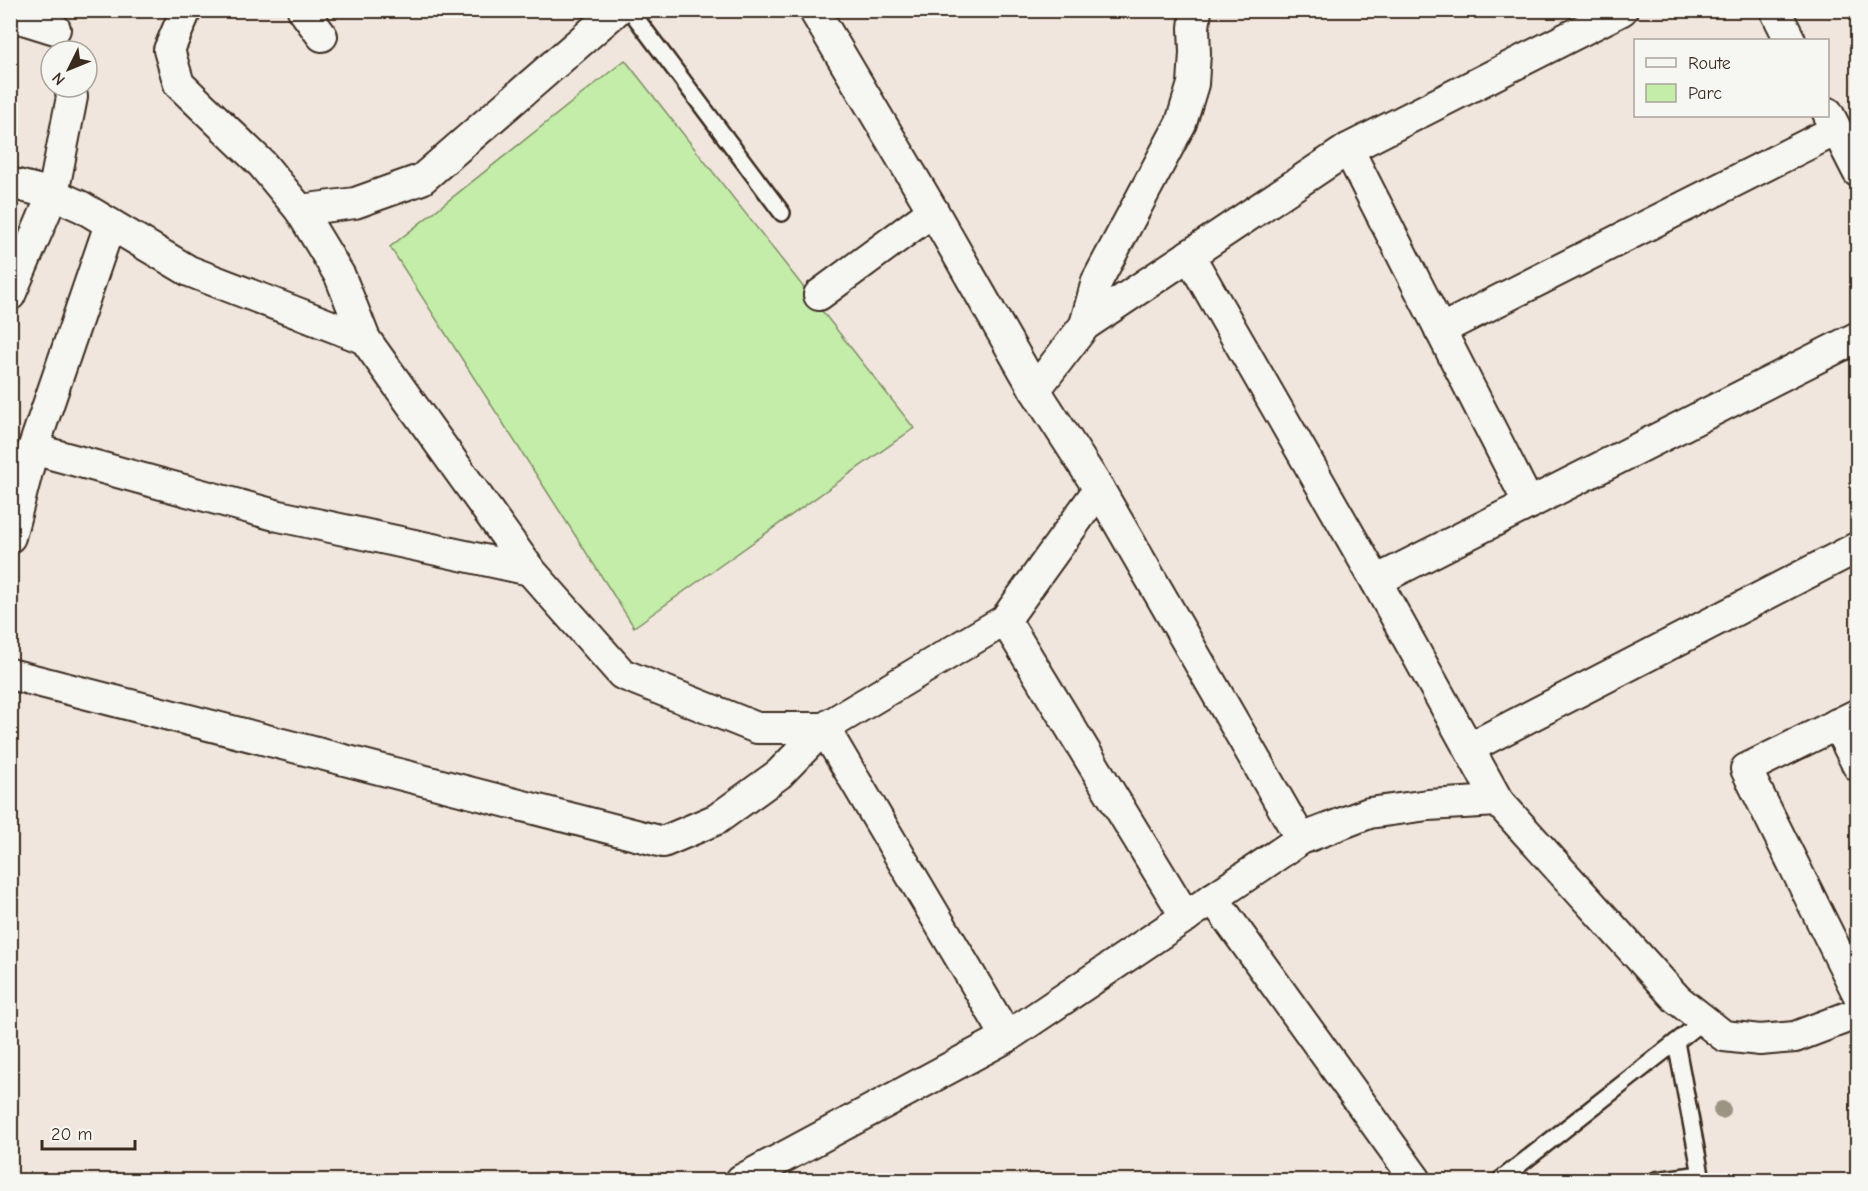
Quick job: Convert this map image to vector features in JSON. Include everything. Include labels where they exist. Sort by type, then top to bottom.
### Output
[{"type":"street","points":[[186,10],[169,50],[179,84],[262,164],[300,210],[340,276],[365,339],[530,570],[622,674],[756,728],[824,728]]},
{"type":"street","points":[[303,10],[322,36]]},
{"type":"street","points":[[300,210],[355,203],[422,179],[617,10]]},
{"type":"street","points":[[814,10],[933,211],[1035,390],[1099,489],[1301,839]]},
{"type":"street","points":[[1085,325],[1097,281],[1181,123],[1193,84],[1196,10]]},
{"type":"street","points":[[1035,390],[1085,325],[1348,149],[1622,10]]},
{"type":"street","points":[[1775,10],[1790,39]]},
{"type":"street","points":[[10,15],[56,30]]},
{"type":"street","points":[[10,296],[53,194],[72,99]]},
{"type":"street","points":[[1440,330],[1832,122],[1857,172]]},
{"type":"street","points":[[1348,149],[1529,504]]},
{"type":"street","points":[[10,183],[53,194],[82,207],[189,272],[365,339]]},
{"type":"street","points":[[819,295],[933,211]]},
{"type":"street","points":[[10,537],[33,449],[110,224]]},
{"type":"street","points":[[1190,255],[1376,581],[1498,801],[1677,999],[1724,1036],[1760,1040],[1795,1037],[1857,1012]]},
{"type":"street","points":[[1376,581],[1857,337]]},
{"type":"street","points":[[33,449],[279,516],[530,570]]},
{"type":"street","points":[[10,674],[663,842],[717,819],[779,774],[824,728],[1005,620],[1099,489]]},
{"type":"street","points":[[1469,748],[1857,547]]},
{"type":"street","points":[[1005,620],[1186,917]]},
{"type":"street","points":[[1857,766],[1847,719],[1746,769],[1857,994]]},
{"type":"street","points":[[824,728],[1007,1037]]},
{"type":"street","points":[[741,1180],[1007,1037],[1301,839],[1369,813],[1428,805],[1498,801]]},
{"type":"street","points":[[1213,898],[1416,1180]]},
{"type":"lane","points":[[630,10],[782,213]]},
{"type":"lane","points":[[1500,1180],[1704,1020]]},
{"type":"lane","points":[[1656,1180],[1702,1177],[1676,1042]]},
{"type":"green space","points":[[625,60],[914,428],[634,627],[390,247]]}]
